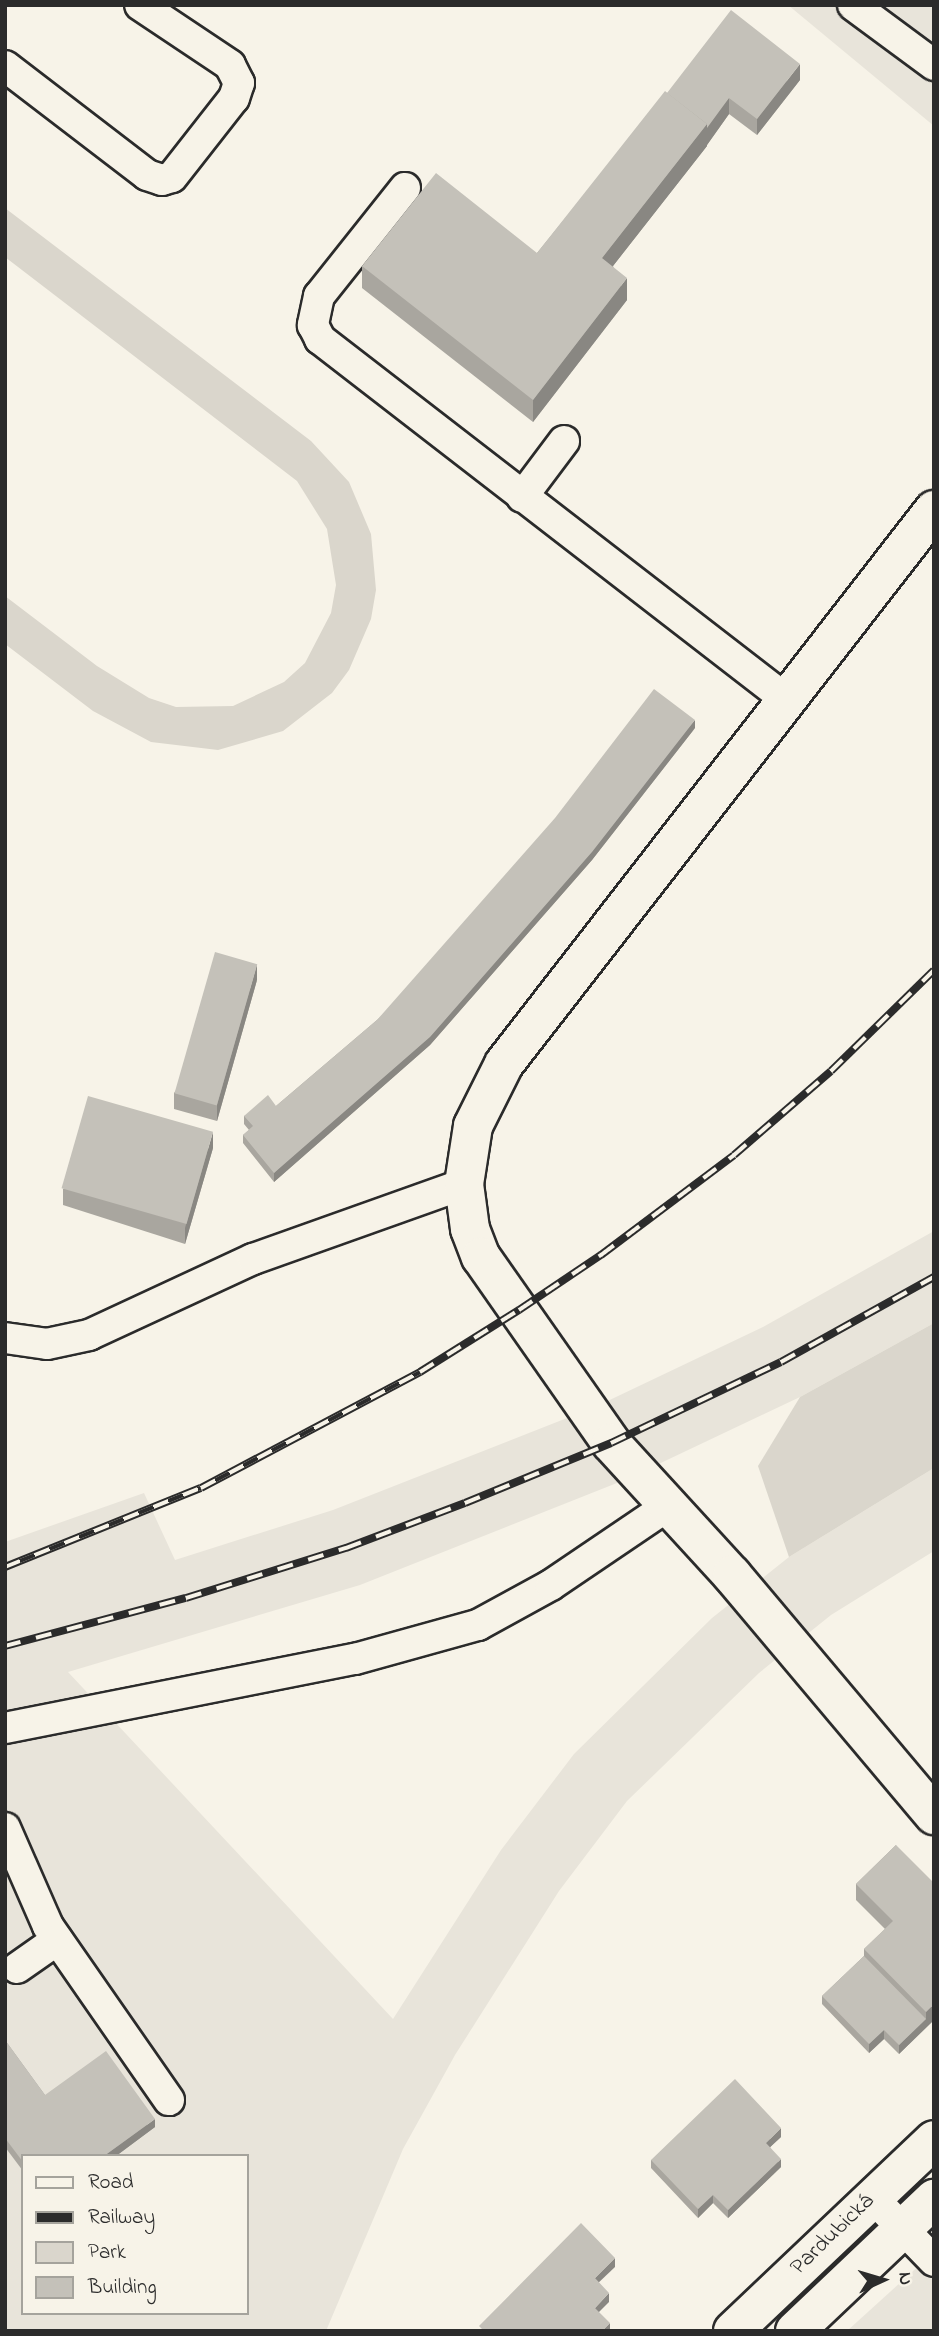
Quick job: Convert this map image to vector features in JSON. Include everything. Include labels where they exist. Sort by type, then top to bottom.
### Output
[{"type":"street","points":[[934,510],[504,1063],[473,1126],[464,1184],[470,1230],[481,1256],[611,1443],[666,1507],[732,1575],[934,1815]]},
{"type":"street","name":"Pardubická","points":[[733,2331],[934,2140]]},
{"type":"street","name":"Pardubická","points":[[795,2331],[934,2199]]},
{"type":"lane","points":[[5,66],[147,174],[162,180],[172,177],[234,98],[239,83],[230,65],[140,5]]},
{"type":"lane","points":[[853,5],[934,65]]},
{"type":"lane","points":[[405,188],[319,296],[313,325],[332,352],[787,700]]},
{"type":"lane","points":[[522,497],[564,441]]},
{"type":"lane","points":[[5,1338],[47,1344],[89,1335],[253,1259],[464,1184]]},
{"type":"lane","points":[[5,1728],[355,1659],[478,1625],[551,1585],[666,1507]]},
{"type":"lane","points":[[5,1828],[35,1902],[57,1940],[169,2099]]},
{"type":"lane","points":[[9,1967],[57,1940]]},
{"type":"lane","points":[[872,2197],[934,2261]]},
{"type":"shaded area","points":[[788,5],[934,5],[934,126]]},
{"type":"shaded area","points":[[934,1231],[934,1323],[800,1397],[627,1479],[360,1585],[68,1672],[393,2019],[501,1850],[574,1754],[712,1618],[789,1557],[934,1468],[934,1551],[831,1615],[759,1673],[627,1801],[559,1891],[455,2055],[403,2149],[326,2331],[5,2331],[5,1542],[144,1493],[175,1560],[333,1510],[595,1407],[763,1327]]},
{"type":"shaded area","points":[[934,2252],[934,2331],[847,2331]]},
{"type":"green space","points":[[5,208],[311,441],[349,482],[371,534],[376,590],[371,619],[349,670],[332,693],[283,731],[218,750],[151,742],[93,711],[5,644],[5,596],[97,666],[149,698],[176,707],[233,706],[284,682],[305,663],[331,613],[336,585],[327,529],[297,481],[5,257]]},
{"type":"green space","points":[[934,1323],[934,1468],[789,1557],[758,1466],[800,1397]]},
{"type":"building","points":[[731,10],[800,64],[757,119],[729,98],[707,128],[707,124],[667,93]]},
{"type":"building","points":[[665,91],[707,124],[602,258],[627,278],[533,400],[362,266],[436,173],[537,253]]},
{"type":"building","points":[[654,689],[695,720],[592,852],[430,1037],[274,1173],[243,1135],[253,1126],[244,1116],[268,1095],[276,1106],[377,1020],[555,818]]},
{"type":"building","points":[[215,952],[257,964],[217,1105],[174,1093]]},
{"type":"building","points":[[88,1096],[213,1132],[187,1224],[62,1188]]},
{"type":"building","points":[[896,1845],[934,1883],[934,2004],[926,2012],[864,1949],[893,1921],[856,1884]]},
{"type":"building","points":[[864,1956],[926,2019],[899,2045],[884,2030],[869,2044],[822,1996]]},
{"type":"building","points":[[5,2040],[45,2095],[106,2051],[155,2119],[107,2154],[21,2154],[21,2159],[5,2138]]},
{"type":"building","points":[[735,2079],[781,2128],[766,2143],[781,2159],[728,2210],[713,2195],[698,2209],[651,2160]]},
{"type":"building","points":[[581,2223],[615,2258],[595,2278],[609,2293],[595,2308],[610,2323],[602,2331],[484,2331],[479,2326]]},
{"type":"railway","points":[[5,1567],[201,1488],[420,1372],[519,1310],[601,1255],[734,1155],[831,1071],[934,970]]},
{"type":"railway","points":[[5,1646],[186,1598],[346,1548],[465,1503],[611,1443],[781,1362],[934,1277]]}]
